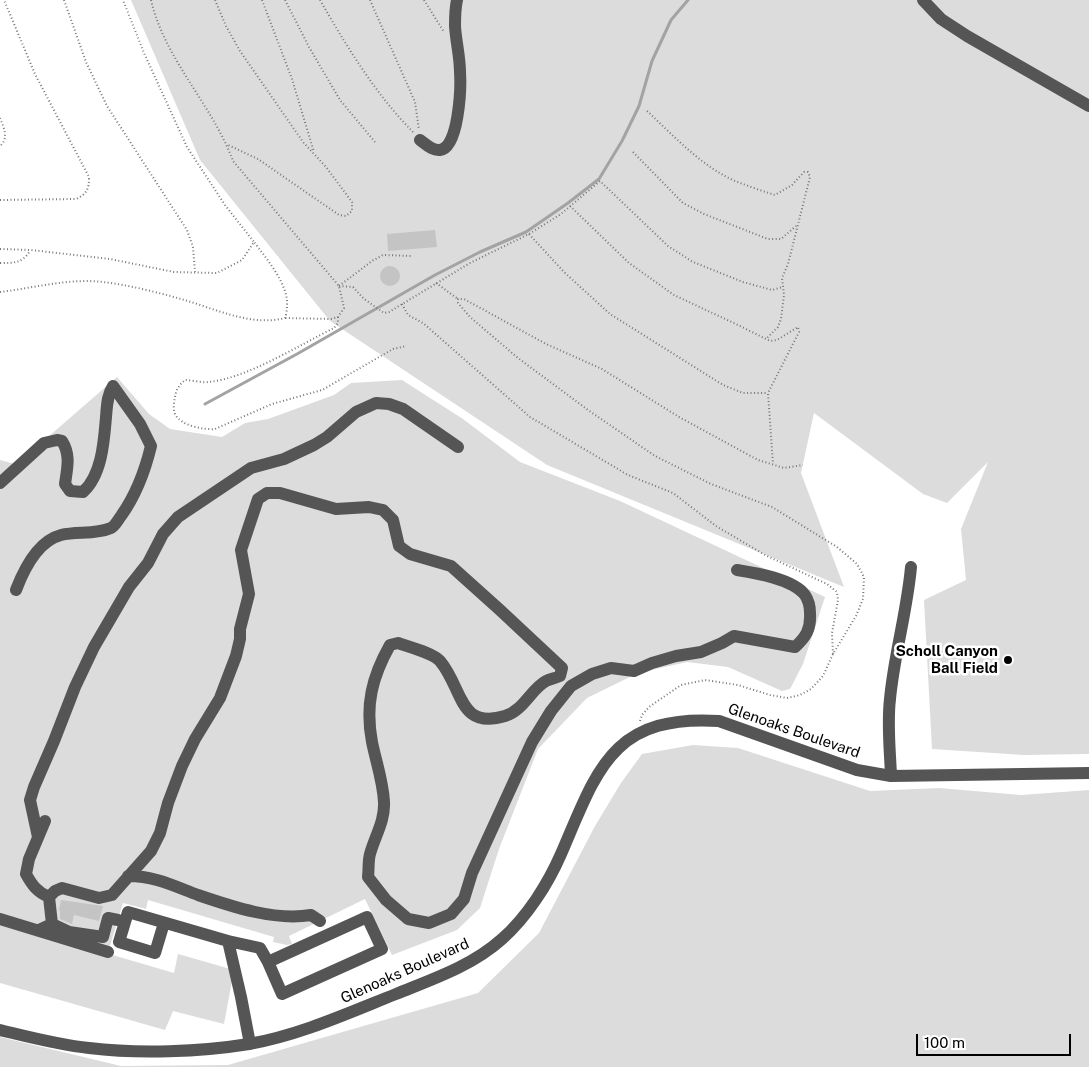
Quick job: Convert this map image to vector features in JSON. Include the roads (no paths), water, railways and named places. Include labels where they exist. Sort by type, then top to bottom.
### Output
[{"type":"street","points":[[420,140],[430,148],[440,150],[447,147],[453,137],[460,73],[455,28],[457,0]]},
{"type":"street","points":[[923,0],[941,18],[968,36],[1089,106]]},
{"type":"street","points":[[0,483],[44,443],[57,440],[62,442],[67,449],[68,461],[65,484],[70,491],[83,492],[89,486],[98,469],[106,424],[109,392],[113,386],[140,424],[151,446],[145,470],[131,502],[113,527],[96,532],[60,535],[42,546],[23,571],[16,590]]},
{"type":"street","points":[[38,837],[30,800],[75,686],[94,647],[129,587],[148,563],[163,534],[178,517],[251,468],[284,459],[314,445],[327,437],[356,412],[376,402],[403,409],[458,447]]},
{"type":"street","points":[[49,897],[55,891],[62,888],[99,898],[112,895],[151,851],[160,833],[168,803],[182,766],[195,739],[220,698],[236,656],[240,639],[240,628],[249,594],[241,550],[258,499],[267,493],[280,494],[336,509],[369,507],[383,510],[393,520],[399,546],[410,554],[451,566],[562,668],[560,676],[545,682],[525,703],[506,716],[474,717],[466,709],[456,686],[439,660],[398,643],[390,645],[371,686],[369,708],[372,741],[384,802],[383,821],[370,855],[368,877],[386,900],[408,919],[430,923],[451,914],[464,899],[472,873],[532,742],[551,711],[571,686],[592,674],[611,668],[634,671],[676,656],[701,652],[734,636],[795,647],[807,636],[810,603],[804,594],[791,584],[757,573],[737,570]]},
{"type":"street","points":[[890,776],[890,699],[897,649],[908,597],[911,567]]},
{"type":"street","name":"Glenoaks Boulevard","points":[[0,1030],[60,1044],[137,1051],[200,1049],[250,1044],[330,1021],[458,968],[485,953],[504,938],[540,894],[560,856],[582,802],[598,771],[612,754],[627,741],[646,730],[671,722],[697,719],[719,721],[857,770],[890,776],[1089,773]]},
{"type":"street","points":[[45,821],[29,859],[26,874],[33,887],[41,894],[49,897]]},
{"type":"street","points":[[128,876],[144,876],[166,882],[232,906],[299,918],[312,915],[320,921]]},
{"type":"street","points":[[49,897],[53,915],[52,924]]},
{"type":"street","points":[[164,923],[260,948],[282,994],[382,949],[367,917],[268,962]]},
{"type":"street","points":[[39,930],[52,924],[69,932],[103,938],[108,918],[118,920]]},
{"type":"street","points":[[0,919],[108,952]]},
{"type":"street","points":[[228,941],[250,1044]]},
{"type":"waterway","points":[[205,404],[435,275],[480,252],[526,232],[599,179],[622,141],[639,106],[652,61],[671,20],[688,0]]},
{"type":"place","name":"Scholl Canyon Ball Field","points":[[1008,660]]}]
